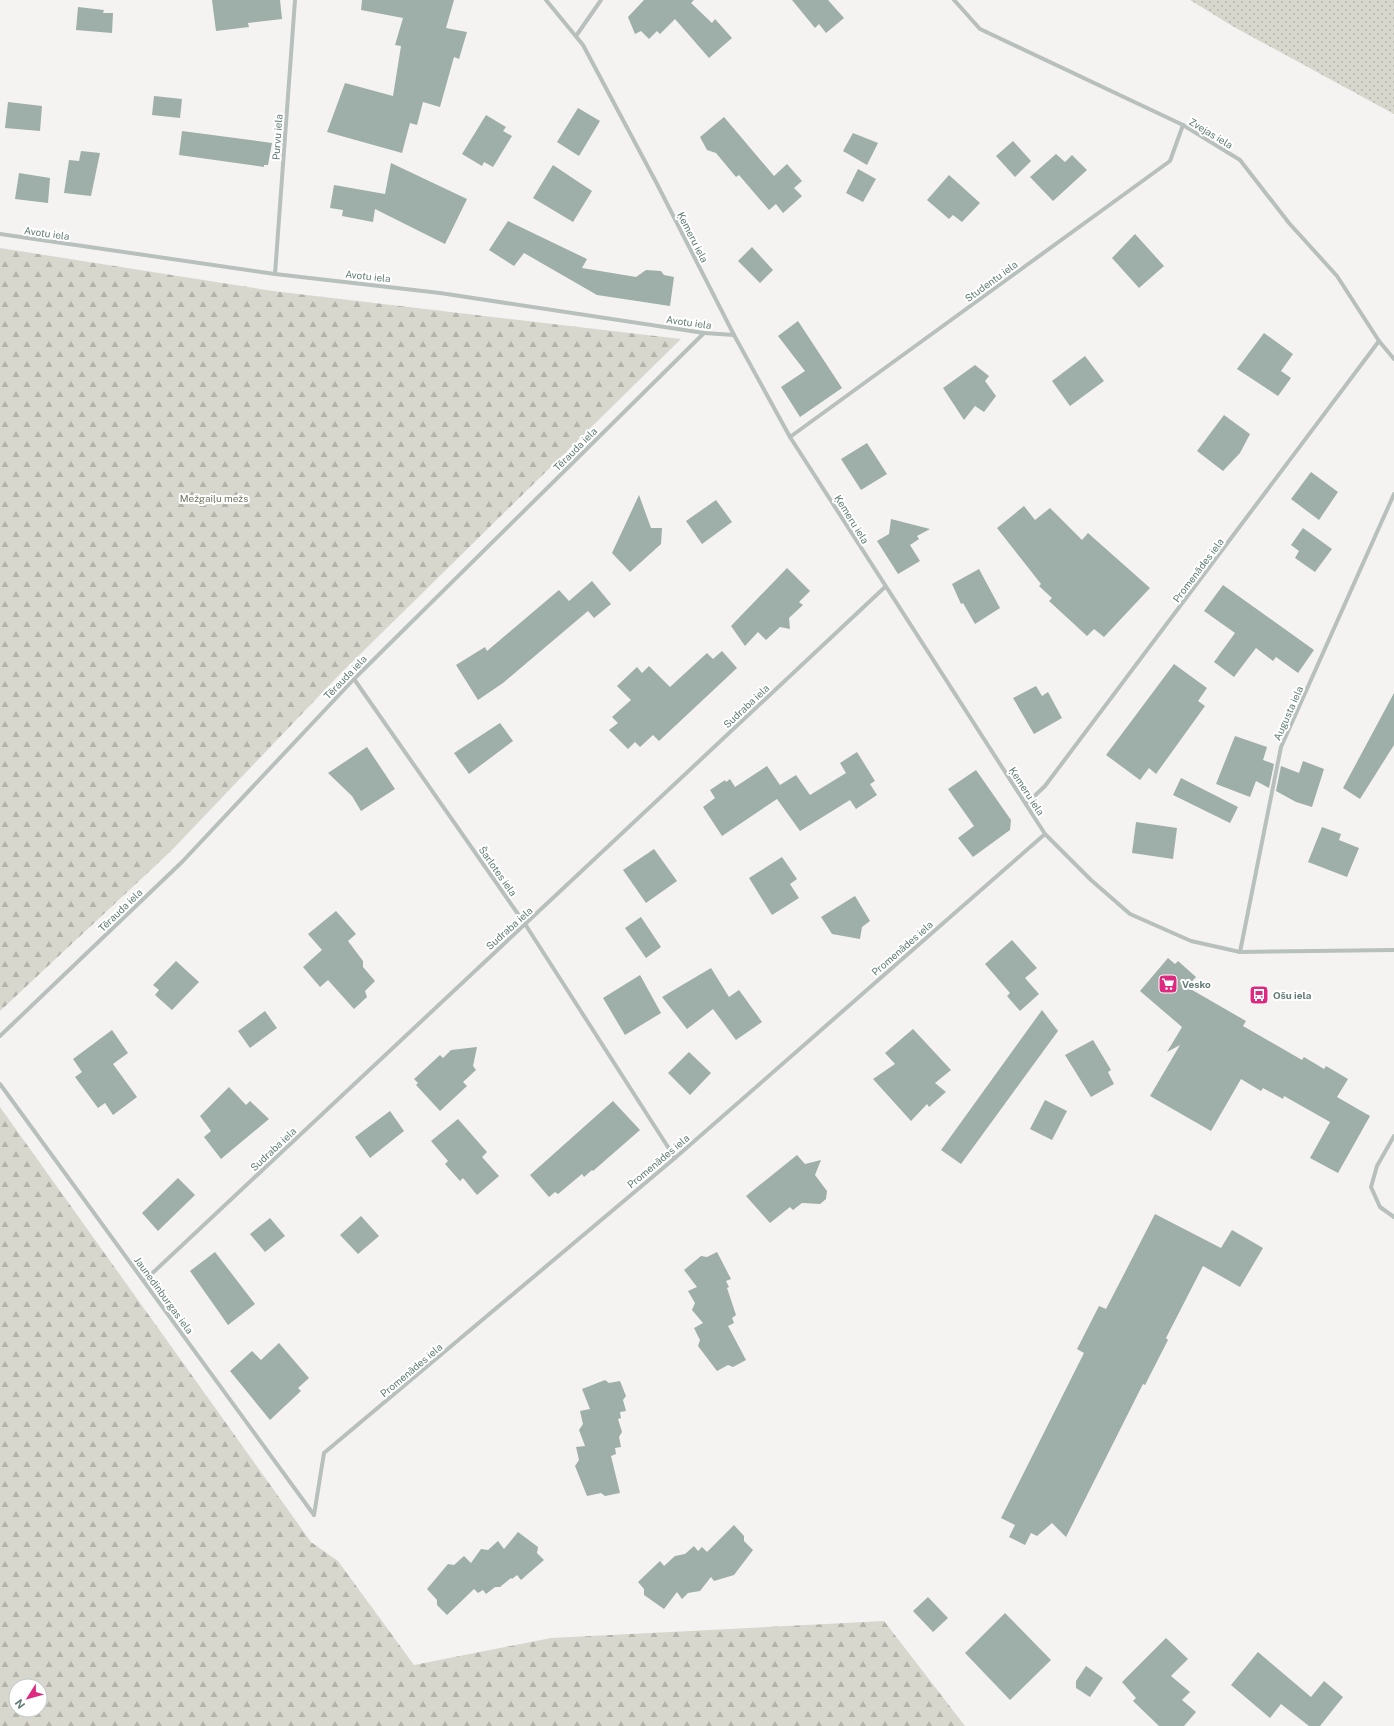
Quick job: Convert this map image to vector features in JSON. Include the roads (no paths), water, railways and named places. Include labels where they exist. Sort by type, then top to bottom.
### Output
[{"type":"street","name":"Purvu iela","points":[[276,274],[295,0]]},
{"type":"street","name":"Ķemeru iela","points":[[546,0],[583,45],[653,175],[734,335],[790,437],[1045,834],[1091,880],[1130,914],[1191,941],[1240,952]]},
{"type":"street","points":[[576,36],[601,0]]},
{"type":"street","name":"Zvejas iela","points":[[954,0],[980,29],[1183,125],[1240,160],[1288,223],[1337,276],[1379,341],[1394,359]]},
{"type":"street","name":"Studentu iela","points":[[790,437],[1170,161],[1183,125]]},
{"type":"street","name":"Avotu iela","points":[[0,234],[276,274],[440,293],[704,333],[734,335]]},
{"type":"street","name":"Tērauda iela","points":[[0,1036],[182,862],[354,679],[704,333]]},
{"type":"street","name":"Promenādes iela","points":[[1026,804],[1045,786],[1379,341]]},
{"type":"street","name":"Augusta iela","points":[[1240,952],[1281,747],[1394,494]]},
{"type":"street","name":"Sudraba iela","points":[[144,1281],[885,587]]},
{"type":"street","name":"Šarlotes iela","points":[[354,679],[525,924],[675,1158]]},
{"type":"street","name":"Promenādes iela","points":[[314,1515],[324,1453],[675,1158],[1045,834]]},
{"type":"street","points":[[1240,952],[1394,950]]},
{"type":"street","name":"Jaunedinburgas iela","points":[[0,1084],[314,1515]]},
{"type":"street","points":[[1394,1136],[1377,1166],[1371,1187],[1380,1207],[1394,1217]]},
{"type":"place","name":"Vesko","points":[[1168,984]]},
{"type":"place","name":"Ošu iela","points":[[1259,995]]},
{"type":"park label","name":"Mežgaiļu mežs","points":[[214,498]]}]
